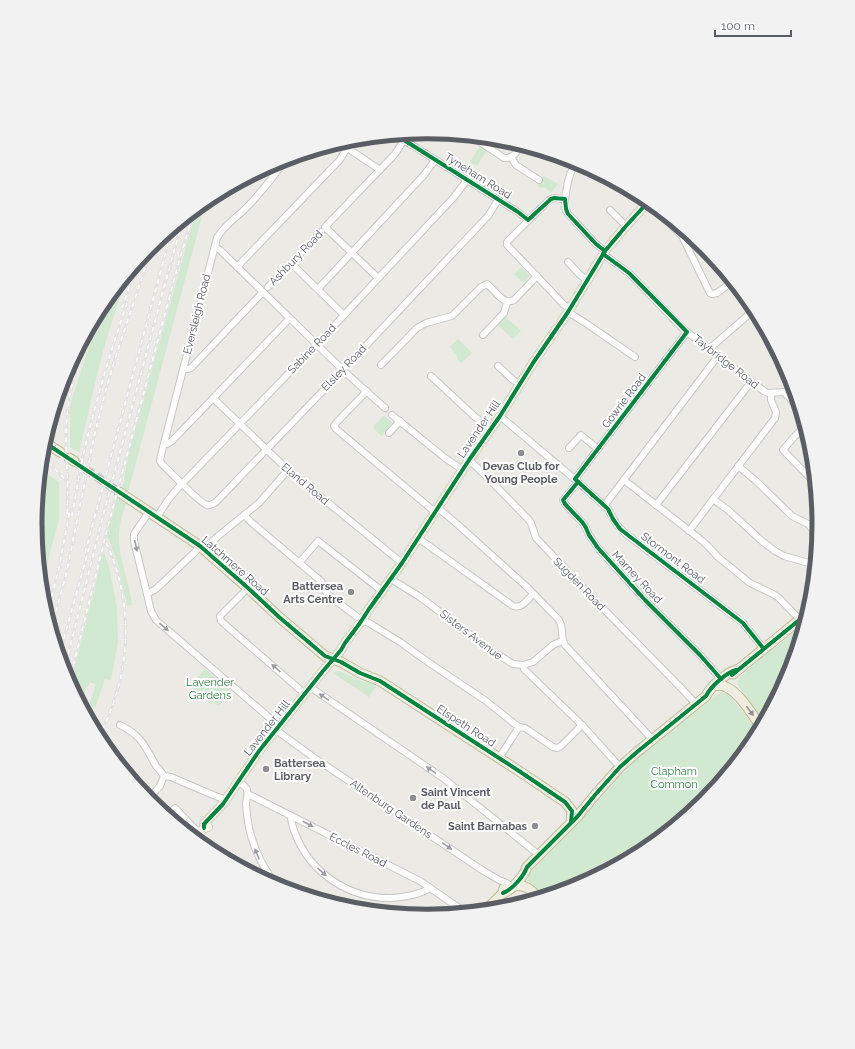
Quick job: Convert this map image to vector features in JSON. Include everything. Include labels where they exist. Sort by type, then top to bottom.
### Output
[{"type":"highway","points":[[50,446],[60,452]]},
{"type":"highway","name":"Latchmere Road","points":[[119,492],[202,548],[318,650],[326,656],[334,659]]},
{"type":"highway","points":[[491,905],[503,893],[504,888],[510,885],[577,817],[620,767],[652,739],[706,696],[709,690],[800,620]]},
{"type":"highway","name":"Elspeth Road","points":[[334,659],[360,673],[380,681],[565,802],[577,806],[587,804]]},
{"type":"highway","points":[[736,670],[736,676],[733,679],[733,683],[738,695],[758,722]]},
{"type":"highway","points":[[719,683],[738,695]]},
{"type":"highway","points":[[565,802],[572,811],[571,822]]},
{"type":"highway","points":[[522,872],[528,888]]},
{"type":"highway","points":[[510,885],[519,885],[528,888],[536,894]]},
{"type":"main road","name":"Lavender Hill","points":[[199,833],[204,824],[225,802],[277,728],[341,650],[402,564],[569,310],[604,253],[645,206]]},
{"type":"street","name":"Tyneham Road","points":[[404,140],[518,212],[528,220]]},
{"type":"street","name":"Ashbury Road","points":[[268,287],[395,154],[404,140]]},
{"type":"street","points":[[482,143],[504,158],[511,157],[518,150]]},
{"type":"street","points":[[237,267],[331,169],[347,148],[380,170]]},
{"type":"street","points":[[511,157],[516,165],[539,180]]},
{"type":"street","points":[[318,289],[424,175],[435,160]]},
{"type":"street","points":[[574,168],[571,172],[565,199],[554,198],[549,200],[509,239],[507,244],[569,310],[635,357]]},
{"type":"street","name":"Eversleigh Road","points":[[182,484],[160,461],[217,238],[220,233],[262,190],[278,169]]},
{"type":"street","name":"Sabine Road","points":[[147,594],[134,541],[134,534],[317,344],[454,197],[467,180]]},
{"type":"street","name":"Taybridge Road","points":[[565,199],[568,214],[604,253],[629,273],[687,332],[764,391],[771,393],[784,392],[793,402]]},
{"type":"street","name":"Elsley Road","points":[[182,484],[202,503],[211,505],[216,502],[488,216],[498,200]]},
{"type":"street","points":[[610,210],[626,226]]},
{"type":"street","points":[[323,230],[352,253],[378,278]]},
{"type":"street","points":[[677,231],[682,236],[710,293],[717,293],[728,284]]},
{"type":"street","points":[[215,247],[220,250],[343,370],[385,408]]},
{"type":"street","points":[[568,262],[587,280]]},
{"type":"street","points":[[291,264],[344,315]]},
{"type":"street","points":[[507,302],[514,300],[536,276]]},
{"type":"street","points":[[381,365],[417,328],[426,323],[452,316],[484,285],[487,284],[490,286],[507,302]]},
{"type":"street","name":"Ashbury Road","points":[[183,369],[191,368],[263,292]]},
{"type":"street","points":[[483,335],[504,313],[507,302]]},
{"type":"street","points":[[709,349],[750,313]]},
{"type":"street","points":[[164,444],[172,441],[290,318]]},
{"type":"street","name":"Gowrie Road","points":[[576,481],[598,449],[687,332]]},
{"type":"street","points":[[604,506],[718,356]]},
{"type":"street","points":[[498,366],[513,380],[520,384]]},
{"type":"street","points":[[431,376],[475,417],[492,428]]},
{"type":"street","points":[[656,505],[751,382]]},
{"type":"street","points":[[367,392],[336,423],[334,426],[336,429],[437,510],[444,512],[533,594],[561,624],[562,641],[572,654],[652,739]]},
{"type":"street","points":[[689,531],[776,416],[771,400],[771,393]]},
{"type":"street","name":"Eland Road","points":[[213,398],[288,470],[402,564]]},
{"type":"street","points":[[392,414],[450,462],[463,470]]},
{"type":"street","name":"Stormont Road","points":[[500,416],[610,511],[613,519],[620,529],[743,623],[763,648]]},
{"type":"street","points":[[389,433],[400,421]]},
{"type":"street","points":[[801,430],[784,450],[810,478]]},
{"type":"street","points":[[569,448],[581,435],[598,449]]},
{"type":"street","name":"Sugden Road","points":[[469,460],[529,520],[536,538],[696,704]]},
{"type":"street","points":[[738,466],[755,480],[792,516],[808,524],[813,530]]},
{"type":"street","points":[[147,594],[156,589],[194,553],[217,537],[259,503],[288,470]]},
{"type":"street","points":[[624,480],[708,546],[718,558],[750,583],[779,598],[800,620]]},
{"type":"street","name":"Marney Road","points":[[576,481],[563,500],[564,502],[583,523],[591,540],[645,600],[700,655],[719,683]]},
{"type":"street","points":[[713,499],[728,510],[762,542],[775,551],[784,556],[811,563]]},
{"type":"street","points":[[244,515],[322,583],[327,594],[362,620],[400,642],[486,701],[519,727],[525,728],[553,747],[557,748],[561,746],[582,725]]},
{"type":"street","points":[[418,538],[513,606],[521,606],[533,594]]},
{"type":"street","points":[[299,563],[318,541],[382,591]]},
{"type":"street","name":"Sisters Avenue","points":[[391,579],[420,597],[509,663],[523,665]]},
{"type":"street","points":[[248,588],[220,616],[221,621],[305,694]]},
{"type":"street","name":"Altenburg Gardens","points":[[147,594],[151,611],[156,620],[258,709],[277,728],[313,757],[482,870],[498,880],[510,885]]},
{"type":"street","points":[[562,641],[553,645],[533,662],[523,665],[524,669],[582,725],[620,767]]},
{"type":"street","points":[[310,688],[443,778],[539,856]]},
{"type":"street","points":[[120,725],[128,728],[139,738],[164,776],[171,777],[213,795],[225,802]]},
{"type":"street","points":[[499,758],[519,727]]},
{"type":"street","points":[[153,795],[160,786],[164,776]]},
{"type":"street","points":[[238,782],[246,787],[248,794],[246,804],[247,817],[254,846],[260,861],[271,877]]},
{"type":"street","name":"Eccles Road","points":[[248,794],[404,873],[430,888],[459,908]]},
{"type":"street","points":[[171,812],[175,808],[199,833]]},
{"type":"street","points":[[290,815],[298,841],[310,860],[327,877],[347,890],[372,897],[388,898],[412,895],[426,891],[430,888]]},
{"type":"street","points":[[495,901],[498,904]]},
{"type":"green space","points":[[480,146],[487,150],[477,166],[470,162]]},
{"type":"green space","points":[[544,176],[558,184],[551,193],[545,187],[540,188],[538,186]]},
{"type":"green space","points":[[202,216],[128,492],[122,488],[130,448],[193,222]]},
{"type":"green space","points":[[521,267],[530,276],[523,283],[514,274]]},
{"type":"green space","points":[[126,285],[114,314],[107,337],[79,452],[70,448],[70,405],[92,337],[107,310]]},
{"type":"green space","points":[[505,316],[521,331],[513,339],[497,324]]},
{"type":"green space","points":[[458,339],[472,353],[461,363],[458,360],[457,355],[450,347]]},
{"type":"green space","points":[[384,415],[392,423],[382,436],[373,428]]},
{"type":"green space","points":[[45,473],[59,482],[59,519],[45,573],[42,524]]},
{"type":"green space","points":[[117,497],[126,503],[120,522],[119,543],[131,596],[132,605],[127,606],[117,561],[107,535]]},
{"type":"green space","points":[[103,551],[109,566],[117,608],[118,642],[111,680],[105,679],[95,708],[90,705],[90,702],[96,685],[90,683],[84,698],[72,675]]},
{"type":"green space","points":[[799,629],[784,672],[761,717],[740,689],[737,682],[752,666]]},
{"type":"green space","name":"Lavender Gardens","points":[[205,669],[231,692],[218,706],[213,702],[211,704],[190,686]]},
{"type":"green space","points":[[339,671],[361,681],[377,684],[369,697],[333,673]]},
{"type":"green space","name":"Clapham Common","points":[[724,691],[729,695],[755,727],[733,759],[700,797],[682,814],[642,845],[598,870],[575,881],[540,893],[531,885],[528,880],[529,874],[583,818],[631,764],[718,694]]},
{"type":"tunnel","points":[[74,461],[119,492]]},
{"type":"railway","points":[[193,220],[214,203]]},
{"type":"railway","points":[[71,673],[107,530],[191,220]]},
{"type":"railway","points":[[67,660],[104,512],[180,229]]},
{"type":"railway","points":[[85,553],[170,238]]},
{"type":"railway","points":[[54,619],[66,575],[94,437],[104,397],[148,260]]},
{"type":"railway","points":[[122,308],[133,277]]},
{"type":"railway","points":[[72,516],[83,455],[92,418],[127,303]]},
{"type":"railway","points":[[67,514],[67,418],[69,399],[78,363]]},
{"type":"railway","points":[[47,461],[69,483]]},
{"type":"railway","points":[[50,603],[59,568],[70,509]]},
{"type":"railway","points":[[102,731],[120,681],[124,661],[125,641],[123,601],[114,561],[106,542]]},
{"type":"railway","points":[[62,647],[89,548]]},
{"type":"cycle path","points":[[404,140],[518,212],[528,220],[551,199],[565,199],[568,214],[596,244],[605,251]]},
{"type":"cycle path","points":[[204,828],[204,824],[223,804],[259,751],[341,650],[402,563],[469,460],[500,416],[533,363],[568,312],[605,251],[645,206]]},
{"type":"cycle path","points":[[603,254],[629,273],[687,332],[575,479],[608,509],[620,529],[743,623],[763,648]]},
{"type":"cycle path","points":[[50,446],[200,546],[325,656],[380,681],[565,802],[572,811],[571,822]]},
{"type":"cycle path","points":[[578,482],[563,500],[565,504],[583,523],[598,548],[645,600],[700,655],[721,679]]},
{"type":"cycle path","points":[[732,675],[801,618]]},
{"type":"cycle path","points":[[503,893],[517,882],[527,867],[577,817],[620,767],[706,696],[719,680],[736,670]]},
{"type":"place","name":"Devas Club for Young People","points":[[521,453]]},
{"type":"place","name":"Battersea Arts Centre","points":[[351,592]]},
{"type":"place","name":"Battersea Library","points":[[266,769]]},
{"type":"place","name":"Saint Vincent de Paul","points":[[413,798]]},
{"type":"place","name":"Saint Barnabas","points":[[535,826]]}]
